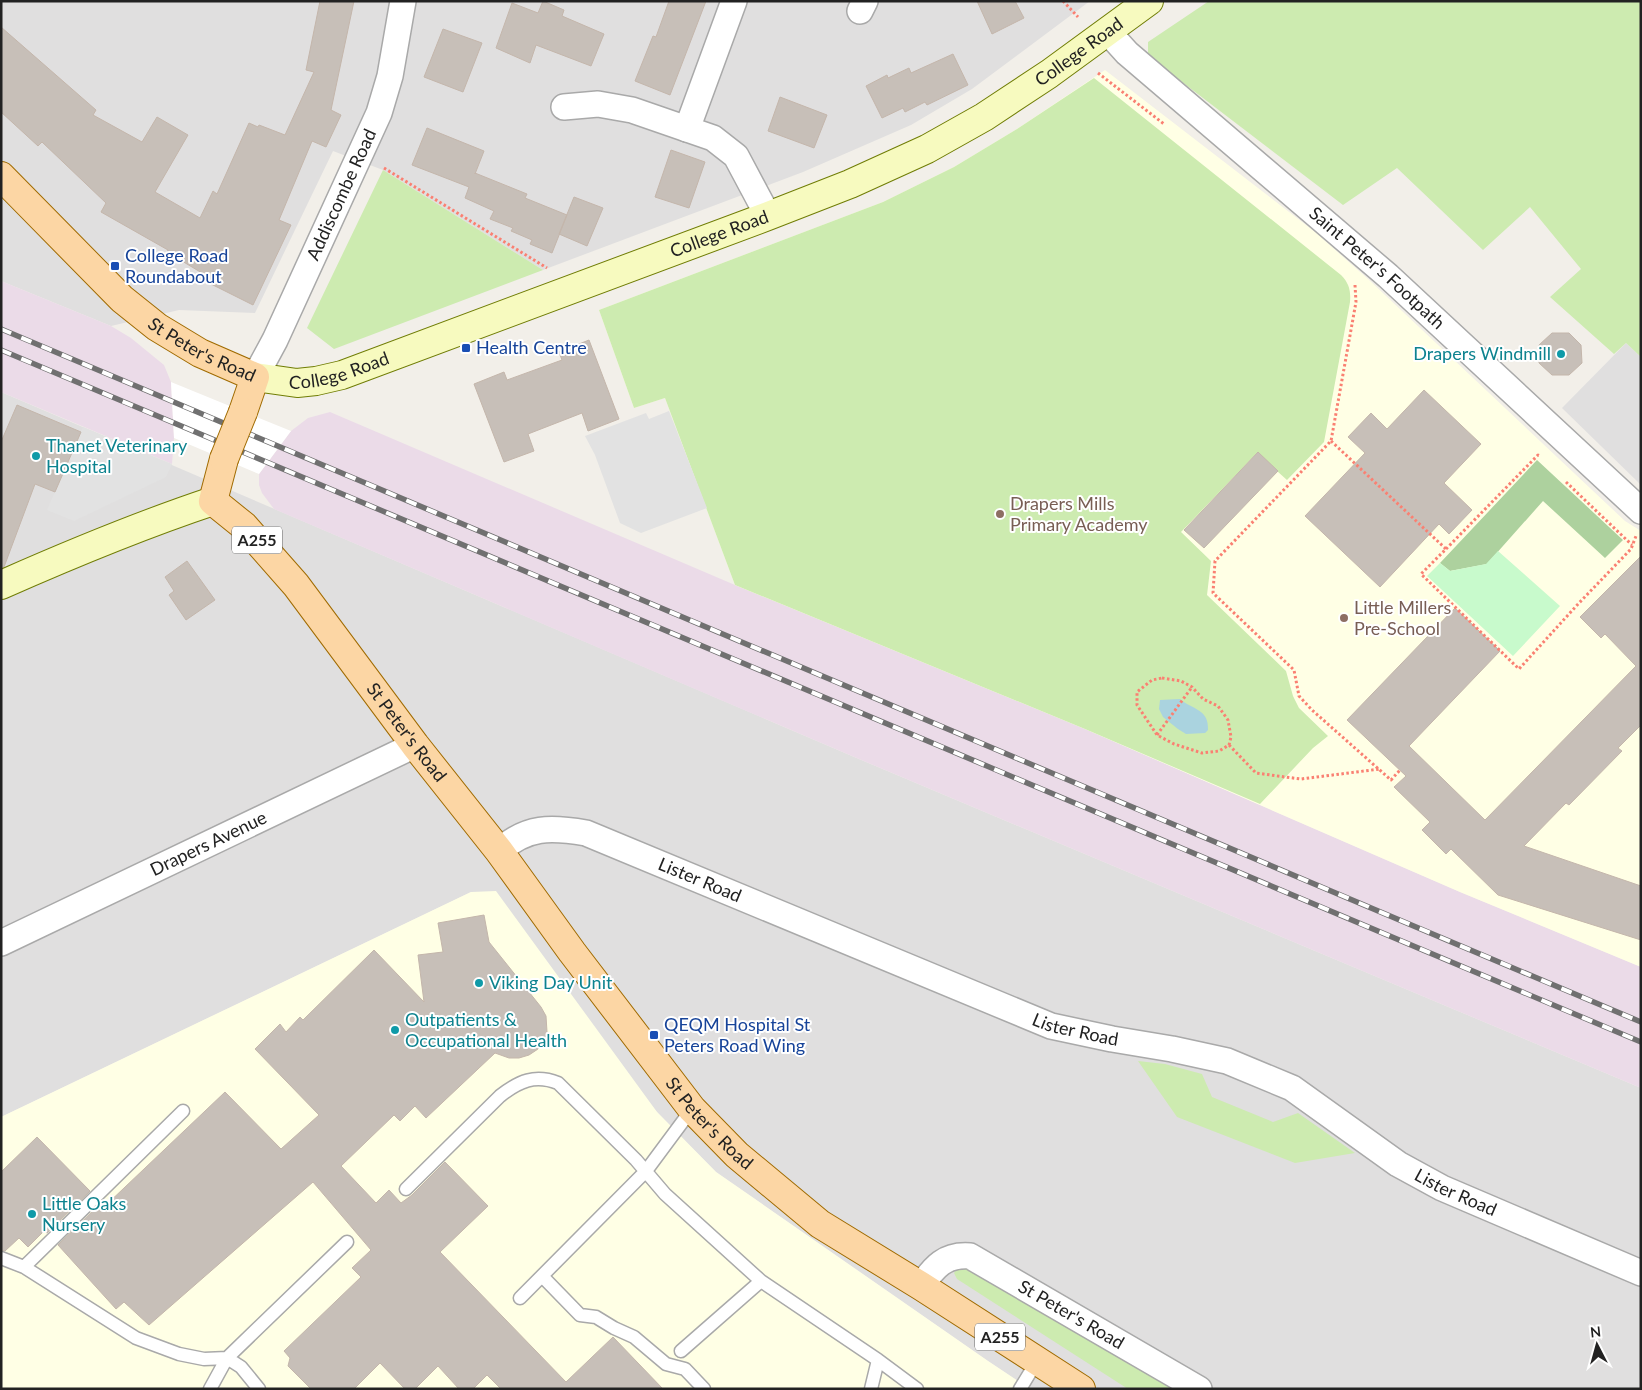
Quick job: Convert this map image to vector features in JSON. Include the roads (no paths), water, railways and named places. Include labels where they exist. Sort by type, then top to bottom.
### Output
[{"type":"main road","name":"College Road","points":[[255,377],[297,383],[316,382],[333,377],[577,288],[850,184],[927,149],[984,117],[1108,32],[1149,1]]},
{"type":"main road","name":"St Peter's Road","points":[[1,176],[122,299],[157,327],[200,353],[255,377],[224,459],[213,501],[244,526],[296,584],[692,1109],[737,1155],[820,1224],[921,1286],[1080,1389]]},
{"type":"main road","points":[[1,585],[113,537],[213,501]]},
{"type":"street","name":"Addiscombe Road","points":[[255,377],[275,340],[379,113],[390,76],[403,1]]},
{"type":"street","points":[[687,129],[734,1]]},
{"type":"street","name":"Saint Peter's Footpath","points":[[1108,32],[1127,53],[1388,276],[1640,520]]},
{"type":"street","points":[[564,107],[598,104],[632,110],[713,138],[736,156],[768,216]]},
{"type":"street","name":"Drapers Avenue","points":[[1,943],[416,745]]},
{"type":"street","name":"Lister Road","points":[[498,850],[510,840],[532,831],[556,828],[586,833],[1051,1026],[1112,1040],[1172,1049],[1227,1061],[1292,1088],[1398,1164],[1442,1188],[1641,1273]]},
{"type":"street","name":"St Peter's Road","points":[[921,1286],[933,1269],[941,1263],[959,1255],[970,1256],[1199,1389]]},
{"type":"lane","points":[[406,1189],[500,1096],[515,1084],[544,1078],[558,1083],[627,1150],[665,1194],[761,1281],[878,1360],[917,1389]]},
{"type":"lane","points":[[520,1298],[646,1172],[692,1109]]},
{"type":"lane","points":[[24,1267],[183,1111]]},
{"type":"lane","points":[[210,1389],[227,1358],[347,1242]]},
{"type":"lane","points":[[1,1258],[24,1267],[136,1338],[179,1354],[204,1359],[227,1358],[241,1367],[259,1389]]},
{"type":"lane","points":[[542,1276],[580,1315],[596,1317],[634,1337],[666,1364],[685,1369],[704,1389]]},
{"type":"lane","points":[[681,1351],[761,1281]]},
{"type":"lane","points":[[872,1389],[878,1360]]},
{"type":"lane","points":[[1020,1389],[1037,1361]]},
{"type":"water","points":[[1180,699],[1199,711],[1206,718],[1208,730],[1205,733],[1186,734],[1163,717],[1159,709],[1160,700]]},
{"type":"railway","points":[[1,329],[1641,1022]]},
{"type":"railway","points":[[1,350],[1641,1042]]},
{"type":"place","name":"College Road Roundabout","points":[[115,266]]},
{"type":"place","name":"Health Centre","points":[[466,348]]},
{"type":"place","name":"Drapers Windmill","points":[[1561,354]]},
{"type":"place","name":"Thanet Veterinary Hospital","points":[[36,456]]},
{"type":"place","name":"Drapers Mills Primary Academy","points":[[1000,514]]},
{"type":"place","name":"Little Millers Pre-School","points":[[1344,618]]},
{"type":"place","name":"Viking Day Unit","points":[[479,983]]},
{"type":"place","name":"Outpatients & Occupational Health","points":[[395,1030]]},
{"type":"place","name":"QEQM Hospital St Peters Road Wing","points":[[654,1035]]},
{"type":"place","name":"Little Oaks Nursery","points":[[32,1214]]}]
